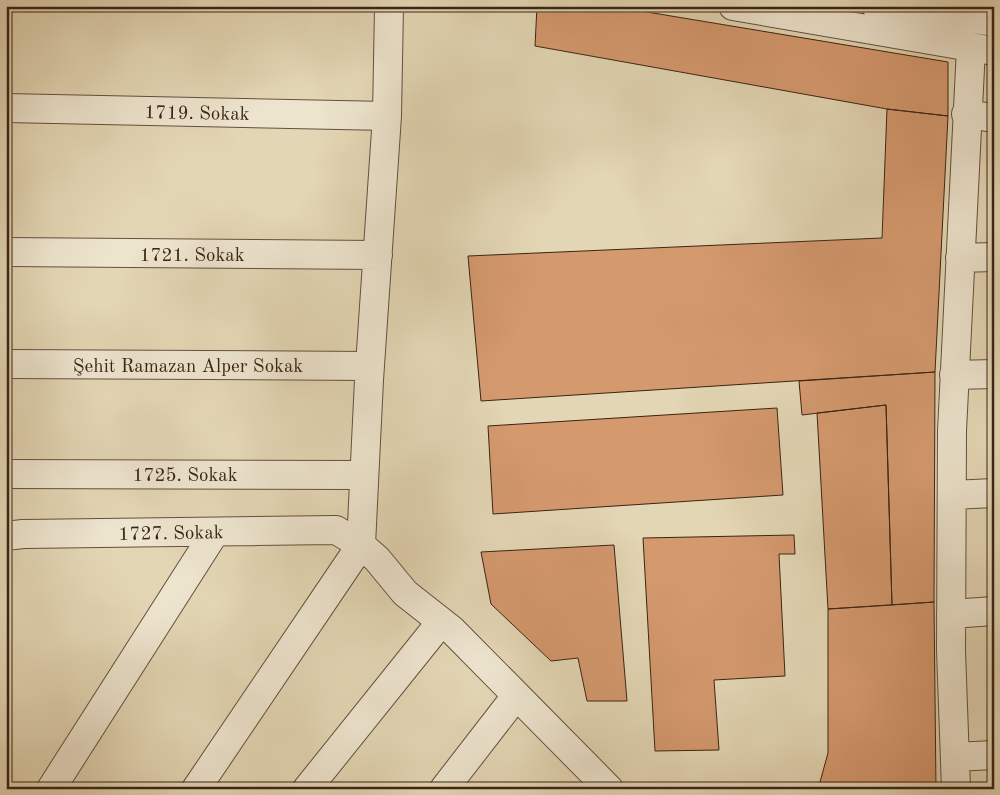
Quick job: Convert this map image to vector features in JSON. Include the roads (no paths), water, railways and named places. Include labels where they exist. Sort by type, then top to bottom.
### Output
[{"type":"street","points":[[196,789],[361,545],[370,366],[387,116],[389,6]]},
{"type":"street","points":[[733,6],[982,49],[966,114],[954,375],[951,614],[956,789]]},
{"type":"street","points":[[876,6],[994,22]]},
{"type":"street","name":"1719. Sokak","points":[[6,108],[387,116]]},
{"type":"street","points":[[966,114],[994,118]]},
{"type":"street","name":"1721. Sokak","points":[[6,252],[378,255]]},
{"type":"street","points":[[960,258],[994,257]]},
{"type":"street","name":"Şehit Ramazan Alper Sokak","points":[[6,364],[370,366]]},
{"type":"street","points":[[954,375],[994,374]]},
{"type":"street","name":"1725. Sokak","points":[[6,474],[364,475]]},
{"type":"street","points":[[952,495],[994,493]]},
{"type":"street","name":"1727. Sokak","points":[[6,536],[336,530],[361,545]]},
{"type":"street","points":[[51,789],[215,532]]},
{"type":"street","points":[[361,545],[377,559],[405,593],[452,630],[603,787]]},
{"type":"street","points":[[951,614],[994,611]]},
{"type":"street","points":[[307,789],[441,622]]},
{"type":"street","points":[[444,789],[516,696]]},
{"type":"street","points":[[955,757],[994,755]]}]
